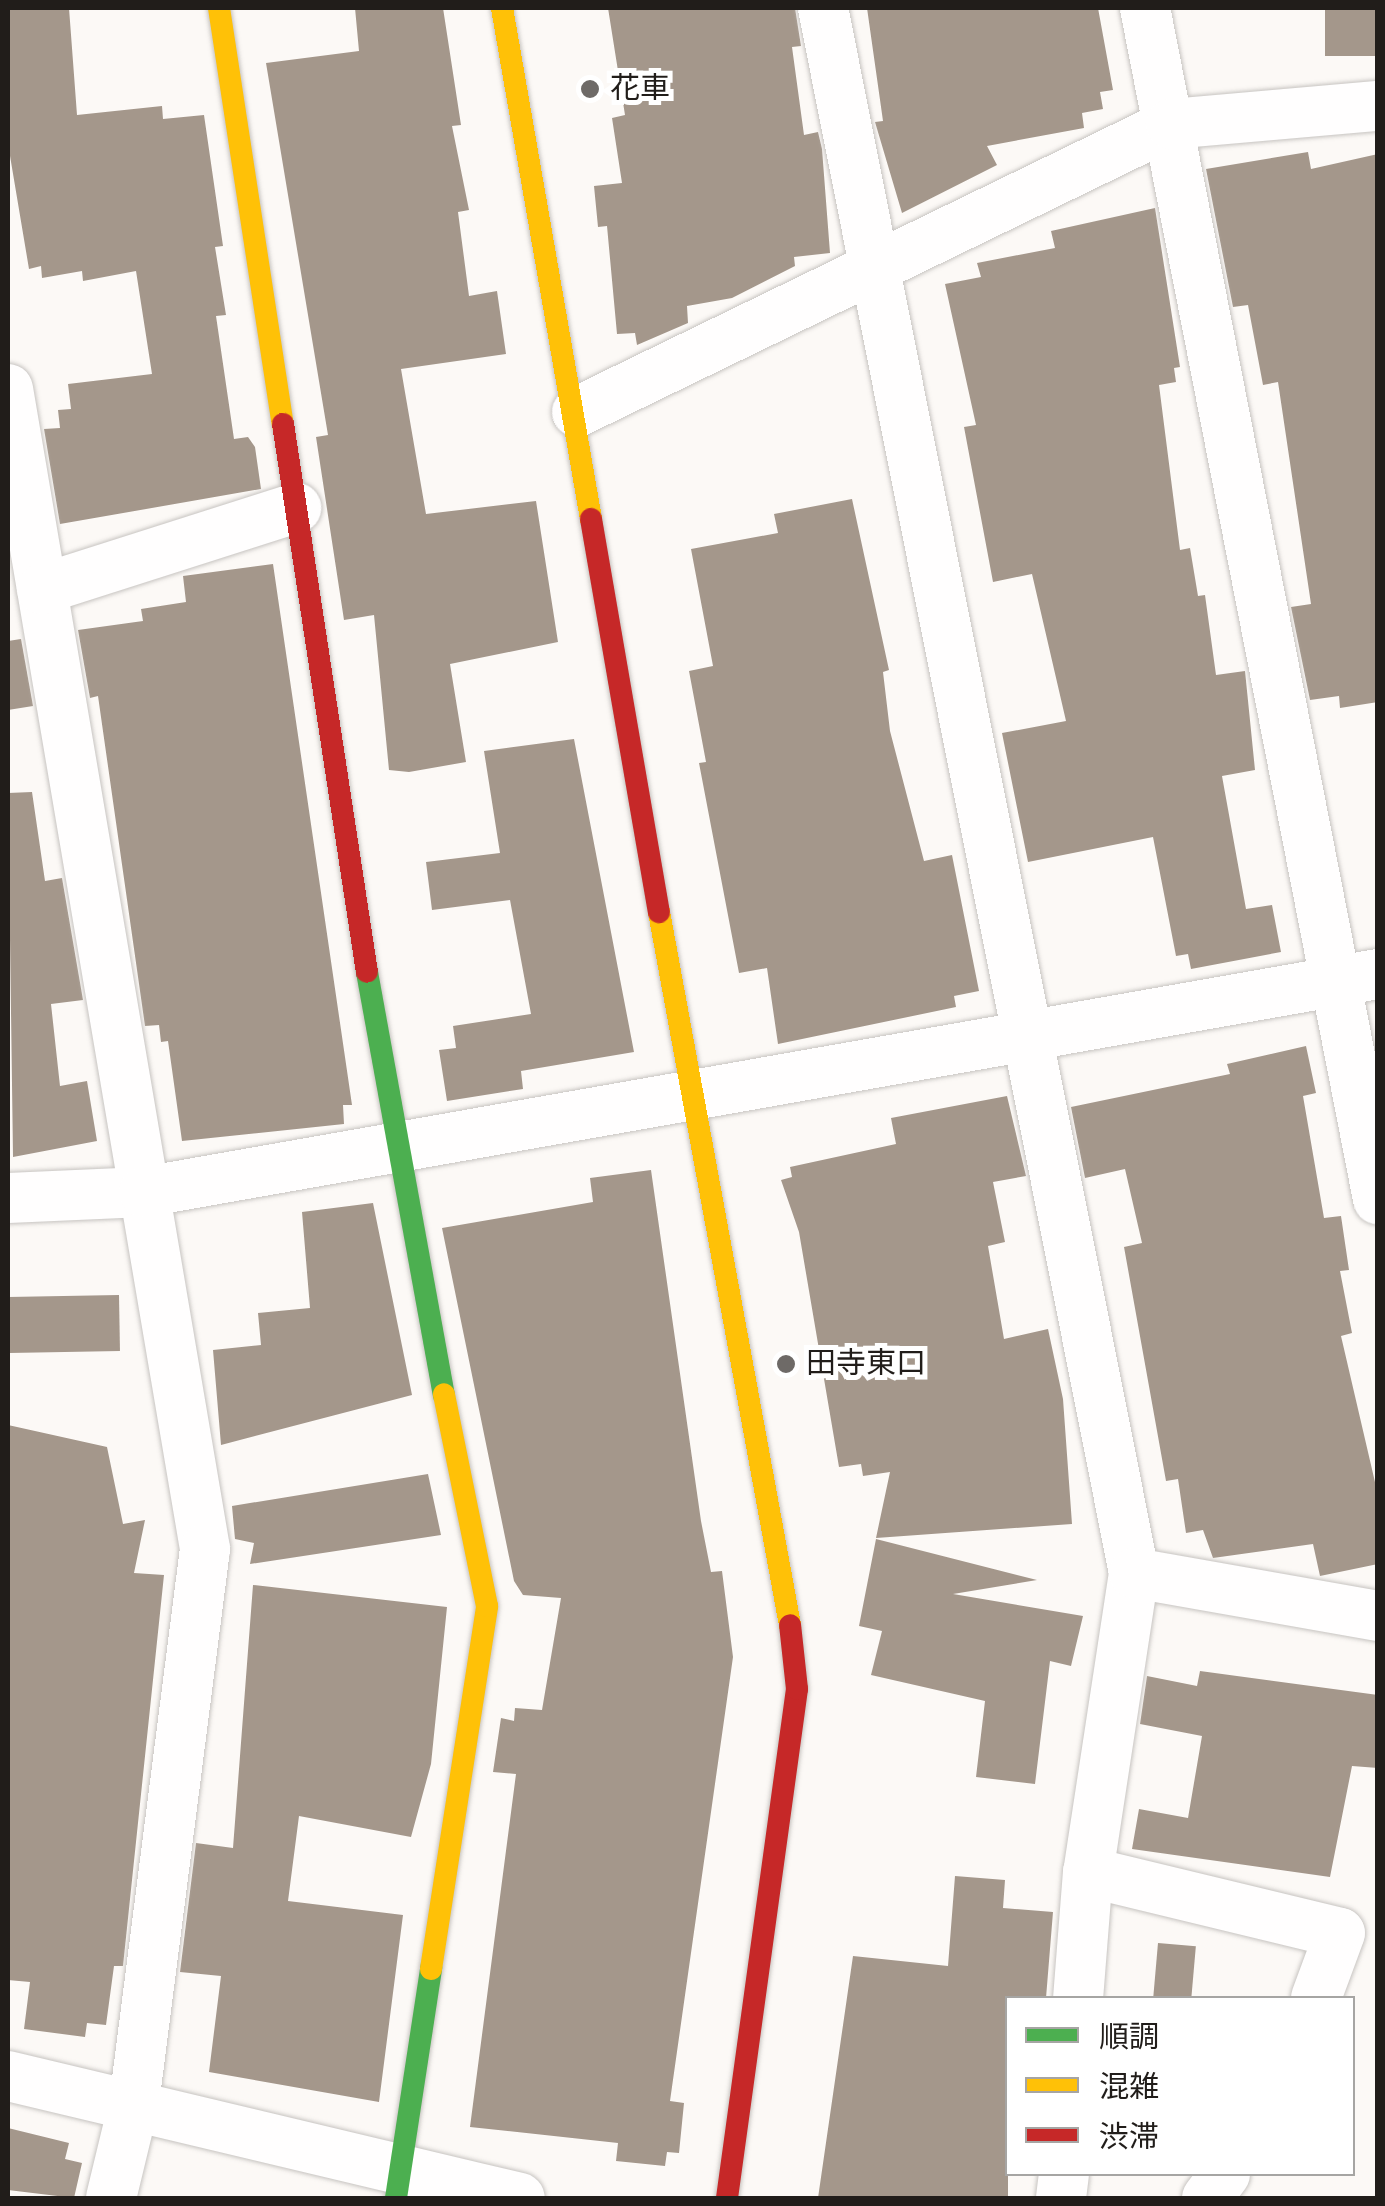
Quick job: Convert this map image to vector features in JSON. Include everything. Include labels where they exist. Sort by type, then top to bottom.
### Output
[{"type":"street","points":[[219,8],[393,1145],[487,1606],[399,2186]]},
{"type":"street","points":[[502,8],[578,412],[692,1100],[785,1576],[797,1689],[727,2198]]},
{"type":"street","points":[[823,8],[1024,1041],[1134,1573],[1088,1872],[1078,1996]]},
{"type":"street","points":[[1145,8],[1356,977],[1378,1199]]},
{"type":"street","points":[[578,412],[1172,124],[1378,106]]},
{"type":"street","points":[[8,389],[205,1549],[134,2103],[111,2198]]},
{"type":"street","points":[[42,589],[296,508]]},
{"type":"street","points":[[8,1198],[144,1192],[393,1145],[692,1100],[1356,977]]},
{"type":"street","points":[[1134,1573],[1378,1616]]},
{"type":"street","points":[[1088,1872],[1340,1933],[1317,1996]]},
{"type":"street","points":[[8,2076],[134,2103],[399,2186],[520,2198]]},
{"type":"street","points":[[1207,2198],[1224,2176]]},
{"type":"building","points":[[8,8],[69,8],[77,115],[162,106],[163,119],[204,115],[223,246],[215,247],[226,315],[216,316],[234,439],[248,437],[255,447],[261,489],[60,524],[44,429],[60,428],[58,410],[71,409],[68,384],[152,374],[136,271],[83,281],[82,271],[42,278],[41,266],[29,269],[8,144]]},
{"type":"building","points":[[355,8],[443,8],[461,125],[452,126],[469,210],[458,212],[469,296],[497,291],[506,354],[401,369],[426,514],[536,501],[558,642],[450,664],[466,762],[409,772],[389,770],[374,615],[344,620],[316,437],[328,435],[266,63],[359,51]]},
{"type":"building","points":[[608,8],[795,8],[801,46],[792,47],[804,135],[818,132],[822,149],[830,253],[794,257],[795,266],[732,298],[687,306],[688,323],[637,345],[635,333],[617,334],[607,226],[598,227],[594,186],[622,183],[612,118],[625,115]]},
{"type":"building","points":[[867,8],[1098,8],[1113,90],[1100,92],[1103,109],[1082,113],[1084,128],[987,146],[997,165],[902,213],[875,122],[883,121]]},
{"type":"building","points":[[1325,9],[1378,9],[1378,56],[1325,56]]},
{"type":"building","points":[[1308,152],[1311,169],[1378,154],[1378,702],[1340,708],[1339,696],[1310,700],[1291,607],[1311,604],[1278,382],[1263,385],[1248,305],[1233,307],[1206,169]]},
{"type":"building","points":[[1155,208],[1180,367],[1174,368],[1176,382],[1159,385],[1180,550],[1190,548],[1198,596],[1205,595],[1216,675],[1245,671],[1255,770],[1222,776],[1246,909],[1272,905],[1281,952],[1191,969],[1188,954],[1176,956],[1153,837],[1028,862],[1002,733],[1066,721],[1032,574],[993,582],[964,427],[976,425],[945,284],[981,277],[977,263],[1055,248],[1051,231]]},
{"type":"building","points":[[852,499],[889,670],[883,672],[890,731],[924,861],[952,855],[979,991],[954,996],[956,1007],[778,1044],[767,968],[739,973],[699,763],[706,762],[689,671],[713,666],[691,549],[778,533],[774,514]]},
{"type":"building","points":[[273,564],[352,1105],[343,1105],[344,1124],[182,1141],[168,1041],[161,1042],[159,1025],[145,1026],[98,696],[90,698],[78,630],[143,621],[141,609],[186,602],[183,576]]},
{"type":"building","points":[[21,639],[33,706],[8,710],[8,641]]},
{"type":"building","points":[[574,739],[634,1052],[521,1071],[523,1089],[447,1101],[439,1050],[456,1048],[453,1026],[531,1014],[510,900],[432,910],[426,862],[500,853],[484,751]]},
{"type":"building","points":[[32,792],[45,881],[62,878],[83,1000],[51,1004],[60,1086],[87,1081],[97,1141],[13,1157],[8,793]]},
{"type":"building","points":[[1306,1046],[1316,1093],[1303,1096],[1324,1218],[1341,1216],[1349,1270],[1340,1271],[1352,1333],[1341,1336],[1378,1495],[1378,1564],[1320,1576],[1313,1544],[1213,1558],[1203,1530],[1186,1533],[1178,1479],[1166,1481],[1124,1247],[1142,1243],[1125,1169],[1085,1178],[1071,1107],[1230,1074],[1227,1064]]},
{"type":"building","points":[[1007,1096],[1026,1176],[993,1182],[1005,1242],[988,1246],[1004,1339],[1048,1329],[1063,1399],[1072,1524],[876,1538],[890,1472],[863,1476],[861,1464],[839,1467],[799,1232],[781,1180],[792,1177],[790,1167],[896,1144],[891,1118]]},
{"type":"building","points":[[651,1170],[701,1521],[711,1572],[722,1571],[733,1657],[670,2101],[684,2103],[679,2153],[667,2152],[665,2166],[616,2161],[618,2143],[470,2127],[516,1774],[493,1772],[501,1718],[514,1721],[515,1708],[542,1710],[561,1598],[523,1595],[514,1581],[442,1228],[593,1202],[590,1178]]},
{"type":"building","points":[[373,1203],[412,1395],[221,1445],[213,1350],[261,1345],[258,1313],[310,1308],[302,1212]]},
{"type":"building","points":[[119,1295],[120,1351],[9,1353],[8,1297]]},
{"type":"building","points":[[8,1425],[107,1447],[123,1524],[145,1520],[134,1573],[164,1575],[123,1966],[114,1966],[106,2025],[87,2023],[85,2037],[24,2029],[30,1982],[8,1980]]},
{"type":"building","points":[[428,1474],[441,1535],[250,1564],[254,1543],[235,1539],[232,1506]]},
{"type":"building","points":[[876,1539],[1037,1580],[953,1594],[1083,1616],[1071,1666],[1050,1661],[1035,1784],[976,1777],[985,1701],[871,1675],[882,1631],[859,1626]]},
{"type":"building","points":[[253,1585],[447,1607],[431,1764],[411,1837],[299,1816],[288,1901],[403,1915],[379,2102],[209,2072],[221,1976],[180,1972],[196,1843],[233,1848]]},
{"type":"building","points":[[1200,1671],[1378,1695],[1378,1768],[1352,1766],[1330,1877],[1132,1849],[1139,1809],[1188,1818],[1202,1736],[1140,1724],[1147,1676],[1197,1686]]},
{"type":"building","points":[[955,1876],[1005,1880],[1003,1908],[1053,1912],[1046,1996],[1005,1996],[1008,2198],[818,2198],[853,1956],[948,1966]]},
{"type":"building","points":[[1158,1943],[1196,1946],[1192,1996],[1153,1996]]},
{"type":"building","points":[[8,2128],[69,2143],[65,2159],[82,2163],[74,2198],[8,2190]]},
{"type":"traffic: fast","points":[[367,972],[444,1394]]},
{"type":"traffic: fast","points":[[396,2198],[431,1969]]},
{"type":"traffic: slow","points":[[219,8],[283,424]]},
{"type":"traffic: slow","points":[[502,8],[591,519]]},
{"type":"traffic: slow","points":[[659,912],[790,1625]]},
{"type":"traffic: slow","points":[[431,1969],[487,1606],[444,1394]]},
{"type":"traffic: jam","points":[[283,424],[367,972]]},
{"type":"traffic: jam","points":[[591,519],[659,912]]},
{"type":"traffic: jam","points":[[727,2198],[797,1689],[790,1625]]},
{"type":"place","name":"花車","points":[[590,89]]},
{"type":"place","name":"田寺東口","points":[[786,1364]]}]
